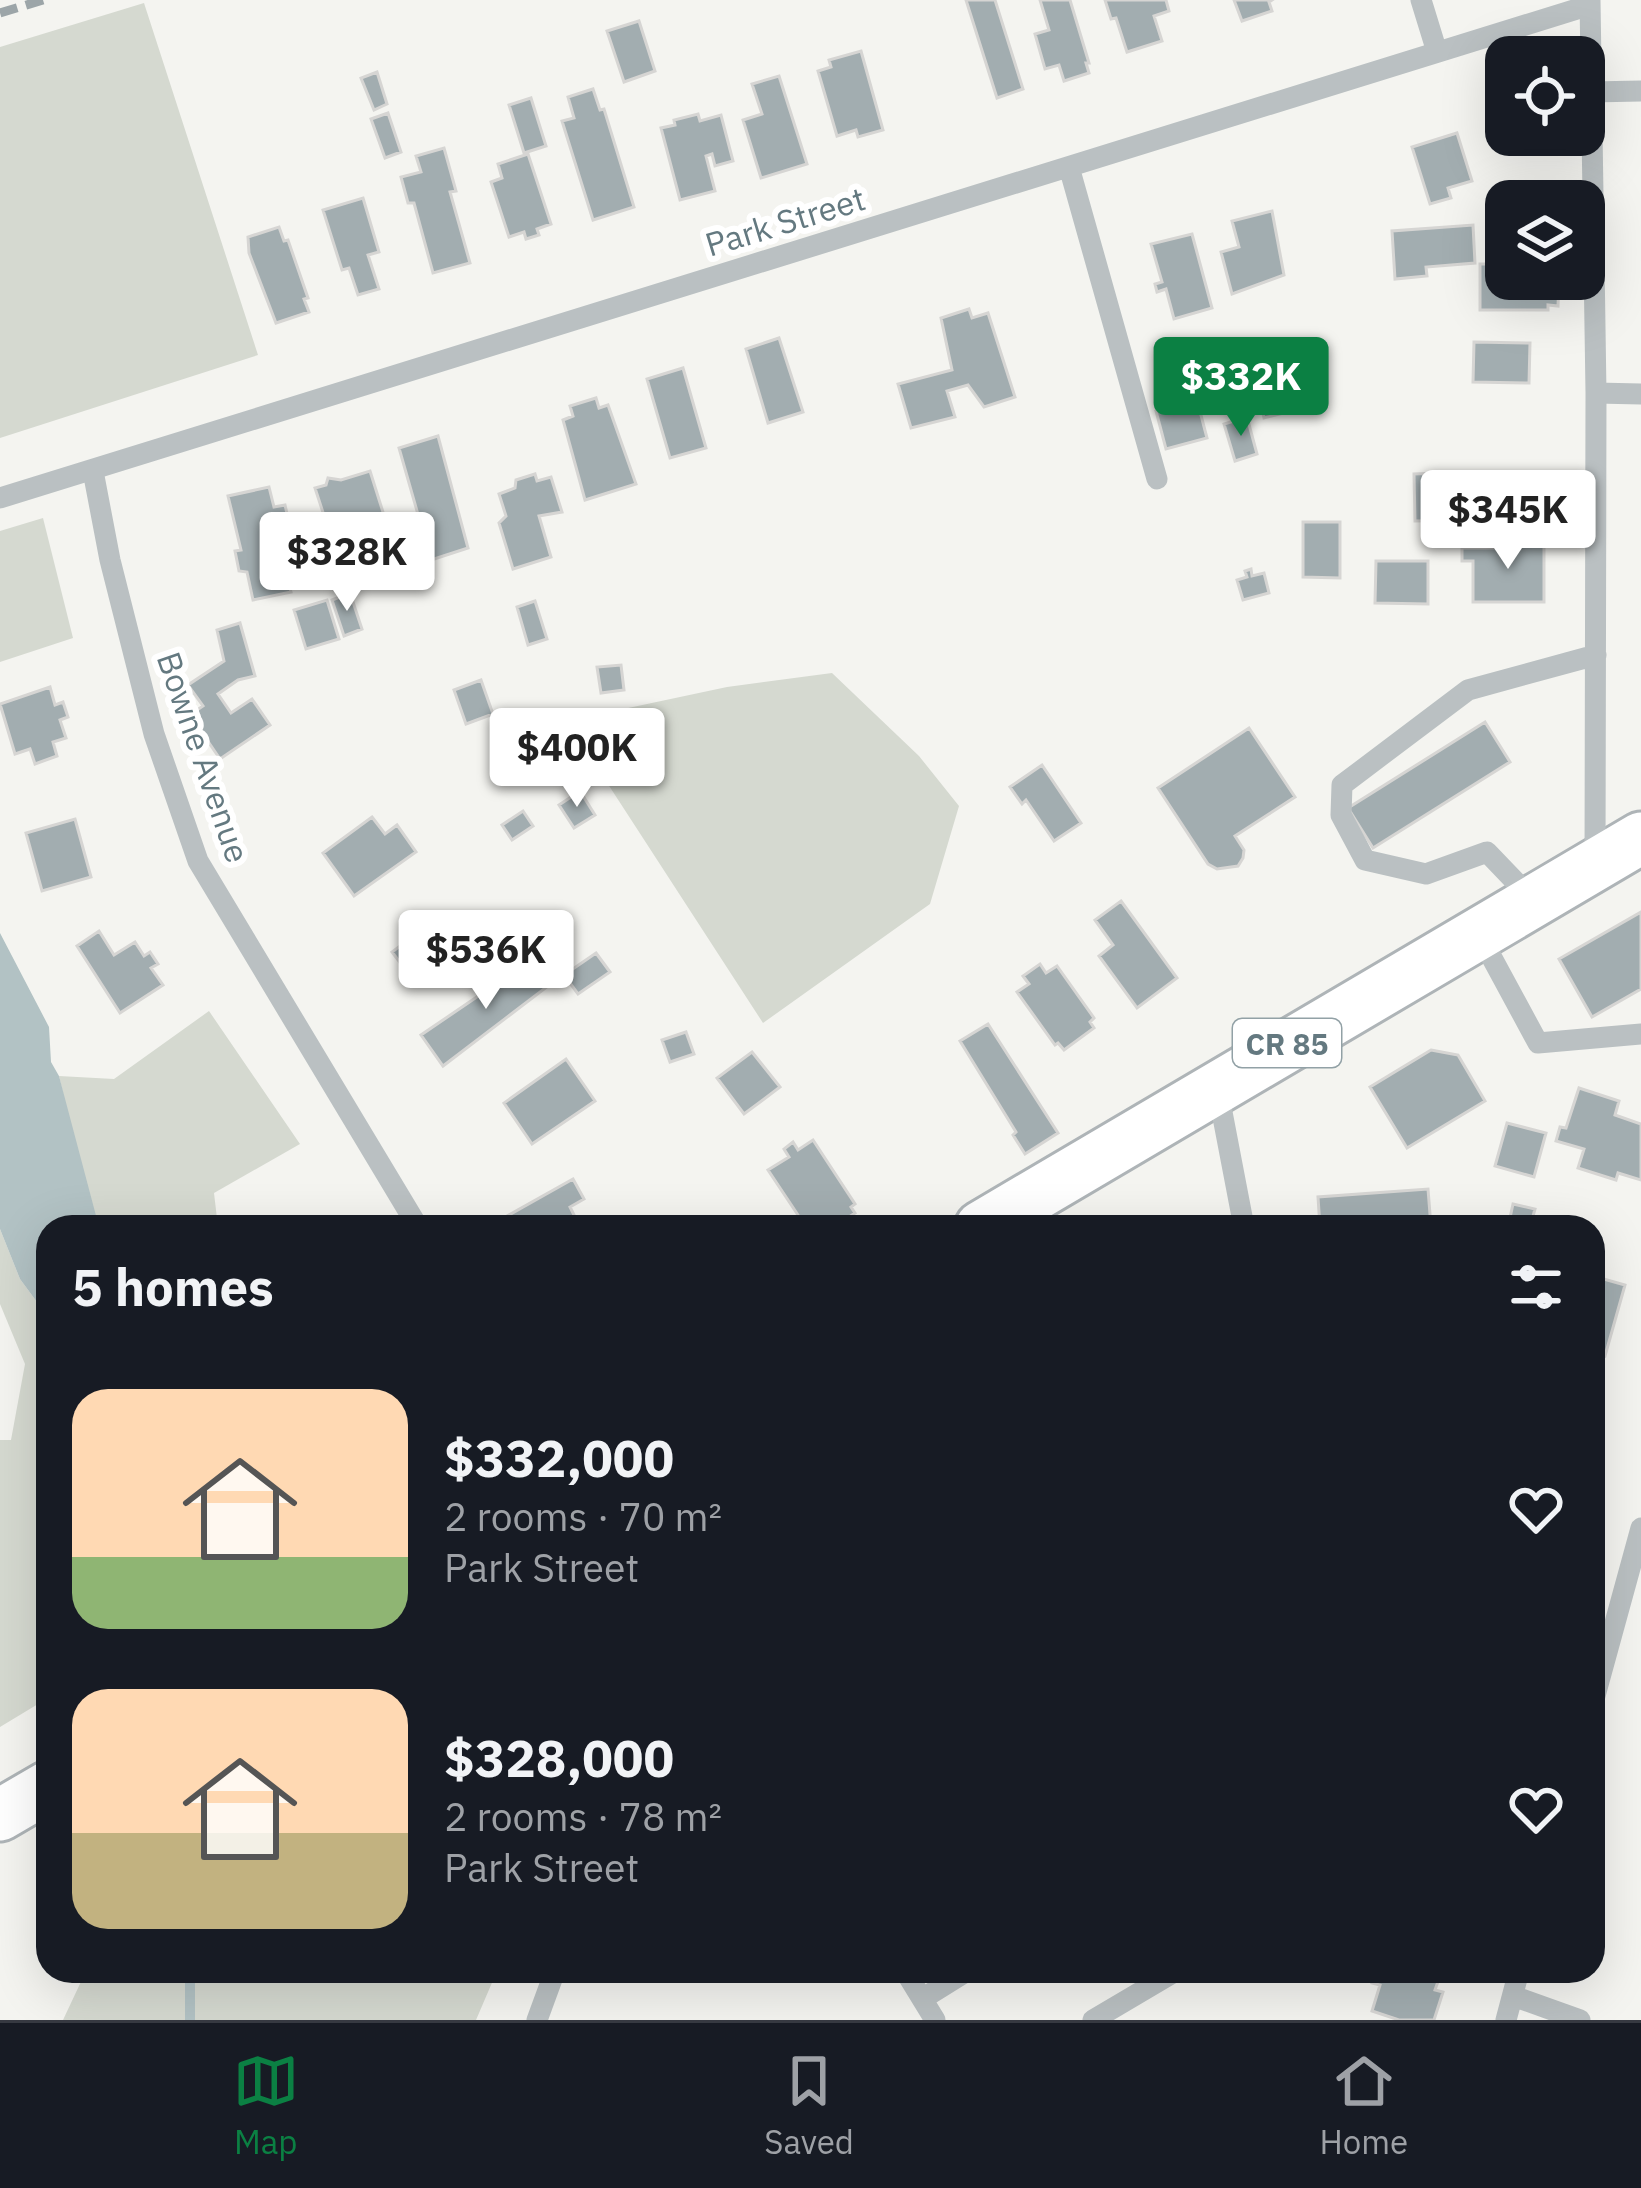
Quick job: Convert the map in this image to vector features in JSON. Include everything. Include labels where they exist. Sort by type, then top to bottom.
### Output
[{"type":"main road","name":"CR 85","points":[[1001,1215],[1641,838]]},
{"type":"main road","points":[[0,1815],[36,1794]]},
{"type":"street","points":[[1421,0],[1437,52]]},
{"type":"street","points":[[1590,2],[1590,36]]},
{"type":"street","name":"Park Street","points":[[0,498],[1590,2]]},
{"type":"street","points":[[1605,92],[1641,91]]},
{"type":"street","points":[[1592,156],[1595,863]]},
{"type":"street","points":[[1069,167],[1156,479]]},
{"type":"street","points":[[1596,393],[1641,394]]},
{"type":"street","name":"Bowne Avenue","points":[[92,471],[154,734],[198,862],[411,1215]]},
{"type":"street","points":[[1532,899],[1487,851],[1426,874],[1365,860],[1342,815],[1342,785],[1468,691],[1595,655]]},
{"type":"street","points":[[1478,931],[1538,1043],[1641,1034]]},
{"type":"street","points":[[1217,1085],[1242,1215]]},
{"type":"street","points":[[1605,1659],[1641,1528]]},
{"type":"street","points":[[537,2020],[551,1983]]},
{"type":"street","points":[[912,1983],[934,2020]]},
{"type":"street","points":[[922,1999],[948,1983]]},
{"type":"street","points":[[1094,2020],[1156,1983]]},
{"type":"street","points":[[1506,2020],[1517,1983]]},
{"type":"street","points":[[1513,1996],[1580,2020]]},
{"type":"shaded area","points":[[144,3],[258,355],[0,438],[0,47]]},
{"type":"shaded area","points":[[43,518],[73,638],[0,662],[0,531]]},
{"type":"shaded area","points":[[832,673],[919,756],[959,806],[930,904],[763,1023],[567,721],[727,687]]},
{"type":"shaded area","points":[[0,933],[49,1027],[51,1062],[59,1076],[96,1215],[36,1215],[36,1301],[20,1279],[0,1229]]},
{"type":"shaded area","points":[[209,1011],[300,1144],[214,1193],[217,1215],[91,1215],[59,1076],[114,1079]]},
{"type":"shaded area","points":[[0,1229],[20,1279],[36,1301],[36,1705],[0,1727],[0,1440],[11,1440],[25,1364],[0,1304]]},
{"type":"shaded area","points":[[80,1983],[492,1983],[476,2020],[63,2020]]},
{"type":"building","points":[[966,0],[995,0],[1023,89],[997,98]]},
{"type":"building","points":[[1040,0],[1070,0],[1089,73],[1064,81],[1059,65],[1045,69],[1035,34],[1049,30]]},
{"type":"building","points":[[1105,0],[1166,0],[1169,11],[1154,16],[1162,41],[1127,52]]},
{"type":"building","points":[[1234,0],[1272,0],[1272,11],[1242,21]]},
{"type":"building","points":[[639,21],[655,71],[624,82],[607,31]]},
{"type":"building","points":[[861,51],[883,130],[858,137],[856,130],[837,136],[818,71],[831,67],[829,60]]},
{"type":"building","points":[[377,72],[387,104],[374,110],[361,78]]},
{"type":"building","points":[[779,76],[807,164],[761,178],[743,120],[762,114],[752,84]]},
{"type":"building","points":[[593,89],[600,110],[604,109],[634,207],[593,220],[562,121],[574,118],[568,97]]},
{"type":"building","points":[[531,98],[546,146],[524,153],[509,105]]},
{"type":"building","points":[[388,113],[401,152],[385,158],[371,119]]},
{"type":"building","points":[[698,114],[700,121],[721,115],[733,161],[715,166],[712,154],[706,156],[715,191],[680,200],[661,128]]},
{"type":"building","points":[[1457,133],[1472,181],[1448,188],[1451,198],[1430,204],[1412,147]]},
{"type":"building","points":[[444,148],[456,191],[450,192],[470,263],[433,273],[414,203],[408,203],[401,177],[421,172],[416,156]]},
{"type":"building","points":[[528,154],[551,224],[537,229],[539,235],[526,239],[524,232],[509,237],[491,182],[502,178],[498,164]]},
{"type":"building","points":[[363,198],[379,252],[368,255],[379,289],[358,295],[349,268],[342,270],[323,210]]},
{"type":"building","points":[[1272,211],[1284,275],[1232,294],[1221,252],[1239,247],[1232,221]]},
{"type":"building","points":[[1473,225],[1475,263],[1426,267],[1427,276],[1395,279],[1392,231]]},
{"type":"building","points":[[279,227],[284,241],[288,240],[309,312],[276,323],[249,253],[248,237]]},
{"type":"building","points":[[1192,234],[1212,308],[1174,319],[1166,289],[1157,292],[1155,284],[1162,282],[1151,244]]},
{"type":"building","points":[[1480,264],[1485,264],[1485,300],[1558,300],[1558,306],[1548,305],[1548,310],[1480,310]]},
{"type":"building","points":[[969,309],[972,318],[988,313],[1015,397],[984,407],[968,385],[947,391],[955,417],[911,428],[898,384],[952,370],[941,318]]},
{"type":"building","points":[[779,338],[803,412],[768,423],[746,349]]},
{"type":"building","points":[[1474,342],[1530,343],[1529,383],[1473,382]]},
{"type":"building","points":[[683,368],[706,448],[670,458],[647,379]]},
{"type":"building","points":[[1274,391],[1280,414],[1264,418],[1259,395]]},
{"type":"building","points":[[596,398],[599,408],[608,405],[636,484],[585,500],[563,420],[573,416],[570,406]]},
{"type":"building","points":[[1197,400],[1207,438],[1166,449],[1156,411]]},
{"type":"building","points":[[1247,417],[1257,454],[1235,461],[1224,424]]},
{"type":"building","points":[[438,436],[468,548],[431,560],[399,448]]},
{"type":"building","points":[[370,471],[400,566],[346,583],[315,488],[326,485],[328,478],[341,480]]},
{"type":"building","points":[[1438,473],[1439,480],[1545,478],[1551,482],[1552,514],[1544,514],[1545,519],[1415,521],[1414,474]]},
{"type":"building","points":[[535,474],[537,481],[551,477],[562,512],[539,516],[551,557],[513,569],[499,523],[506,516],[499,494],[515,488],[516,480]]},
{"type":"building","points":[[269,487],[274,507],[285,505],[294,544],[280,547],[291,592],[253,600],[247,572],[239,571],[235,551],[241,550],[228,496]]},
{"type":"building","points":[[1303,522],[1340,522],[1340,578],[1303,577]]},
{"type":"building","points":[[1498,539],[1544,540],[1544,602],[1473,602],[1473,561],[1462,561],[1462,548],[1497,548]]},
{"type":"building","points":[[1376,561],[1428,561],[1428,604],[1375,603]]},
{"type":"building","points":[[1251,569],[1252,576],[1264,573],[1269,593],[1243,600],[1237,580],[1247,577],[1245,571]]},
{"type":"building","points":[[350,593],[362,629],[344,636],[332,600]]},
{"type":"building","points":[[327,600],[339,639],[306,649],[294,610]]},
{"type":"building","points":[[535,601],[547,639],[528,645],[517,607]]},
{"type":"building","points":[[240,623],[255,676],[238,680],[218,694],[231,713],[252,699],[270,725],[220,759],[190,715],[203,706],[188,685],[224,661],[217,630]]},
{"type":"building","points":[[621,665],[624,690],[601,693],[597,667]]},
{"type":"building","points":[[481,680],[493,714],[466,724],[454,690]]},
{"type":"building","points":[[50,687],[55,705],[63,702],[68,717],[60,720],[66,738],[53,742],[57,756],[35,764],[30,749],[15,754],[0,704]]},
{"type":"building","points":[[1485,722],[1510,762],[1373,848],[1348,808]]},
{"type":"building","points":[[1249,728],[1295,797],[1235,836],[1244,850],[1238,866],[1217,869],[1208,864],[1158,788]]},
{"type":"building","points":[[1042,765],[1081,823],[1054,841],[1026,800],[1022,804],[1010,787]]},
{"type":"building","points":[[580,791],[595,815],[574,828],[559,805]]},
{"type":"building","points":[[523,811],[533,826],[512,840],[502,825]]},
{"type":"building","points":[[372,817],[385,834],[397,825],[416,852],[354,896],[323,853]]},
{"type":"building","points":[[75,819],[91,877],[42,891],[26,833]]},
{"type":"building","points":[[1121,901],[1177,978],[1137,1008],[1099,956],[1113,945],[1095,920]]},
{"type":"building","points":[[1641,912],[1641,989],[1592,1017],[1559,959]]},
{"type":"building","points":[[443,914],[450,923],[461,915],[484,944],[432,986],[427,980],[418,986],[392,952]]},
{"type":"building","points":[[99,931],[114,955],[135,942],[144,956],[150,952],[158,964],[151,968],[163,985],[120,1013],[77,946]]},
{"type":"building","points":[[596,953],[610,972],[578,994],[564,975]]},
{"type":"building","points":[[534,958],[552,983],[443,1066],[421,1035]]},
{"type":"building","points":[[1040,964],[1046,973],[1057,966],[1094,1018],[1090,1022],[1094,1028],[1064,1050],[1055,1045],[1017,992],[1029,984],[1023,976]]},
{"type":"building","points":[[988,1024],[1058,1133],[1025,1154],[960,1041]]},
{"type":"building","points":[[686,1032],[694,1054],[670,1062],[662,1040]]},
{"type":"building","points":[[1431,1050],[1458,1055],[1485,1101],[1407,1148],[1370,1087]]},
{"type":"building","points":[[752,1052],[780,1087],[744,1114],[717,1078]]},
{"type":"building","points":[[566,1059],[595,1101],[532,1144],[504,1103]]},
{"type":"building","points":[[1579,1088],[1619,1101],[1615,1115],[1641,1124],[1641,1180],[1618,1173],[1616,1180],[1578,1168],[1584,1149],[1556,1141],[1560,1127],[1566,1128]]},
{"type":"building","points":[[1507,1123],[1546,1133],[1534,1177],[1495,1166]]},
{"type":"building","points":[[813,1140],[855,1204],[851,1207],[855,1213],[798,1215],[768,1170],[789,1157],[784,1149],[793,1142],[798,1150]]},
{"type":"building","points":[[573,1179],[584,1199],[570,1207],[574,1215],[509,1215]]},
{"type":"building","points":[[1428,1189],[1430,1215],[1319,1215],[1318,1197]]},
{"type":"building","points":[[1513,1204],[1535,1209],[1533,1215],[1511,1215]]},
{"type":"building","points":[[1605,1279],[1625,1285],[1605,1356]]},
{"type":"building","points":[[1372,1983],[1437,1983],[1435,1990],[1443,1992],[1434,2020],[1399,2020],[1372,2011],[1380,1985]]},
{"type":"waterway","points":[[190,1983],[190,2020]]},
{"type":"railway","points":[[0,13],[43,0]]}]
